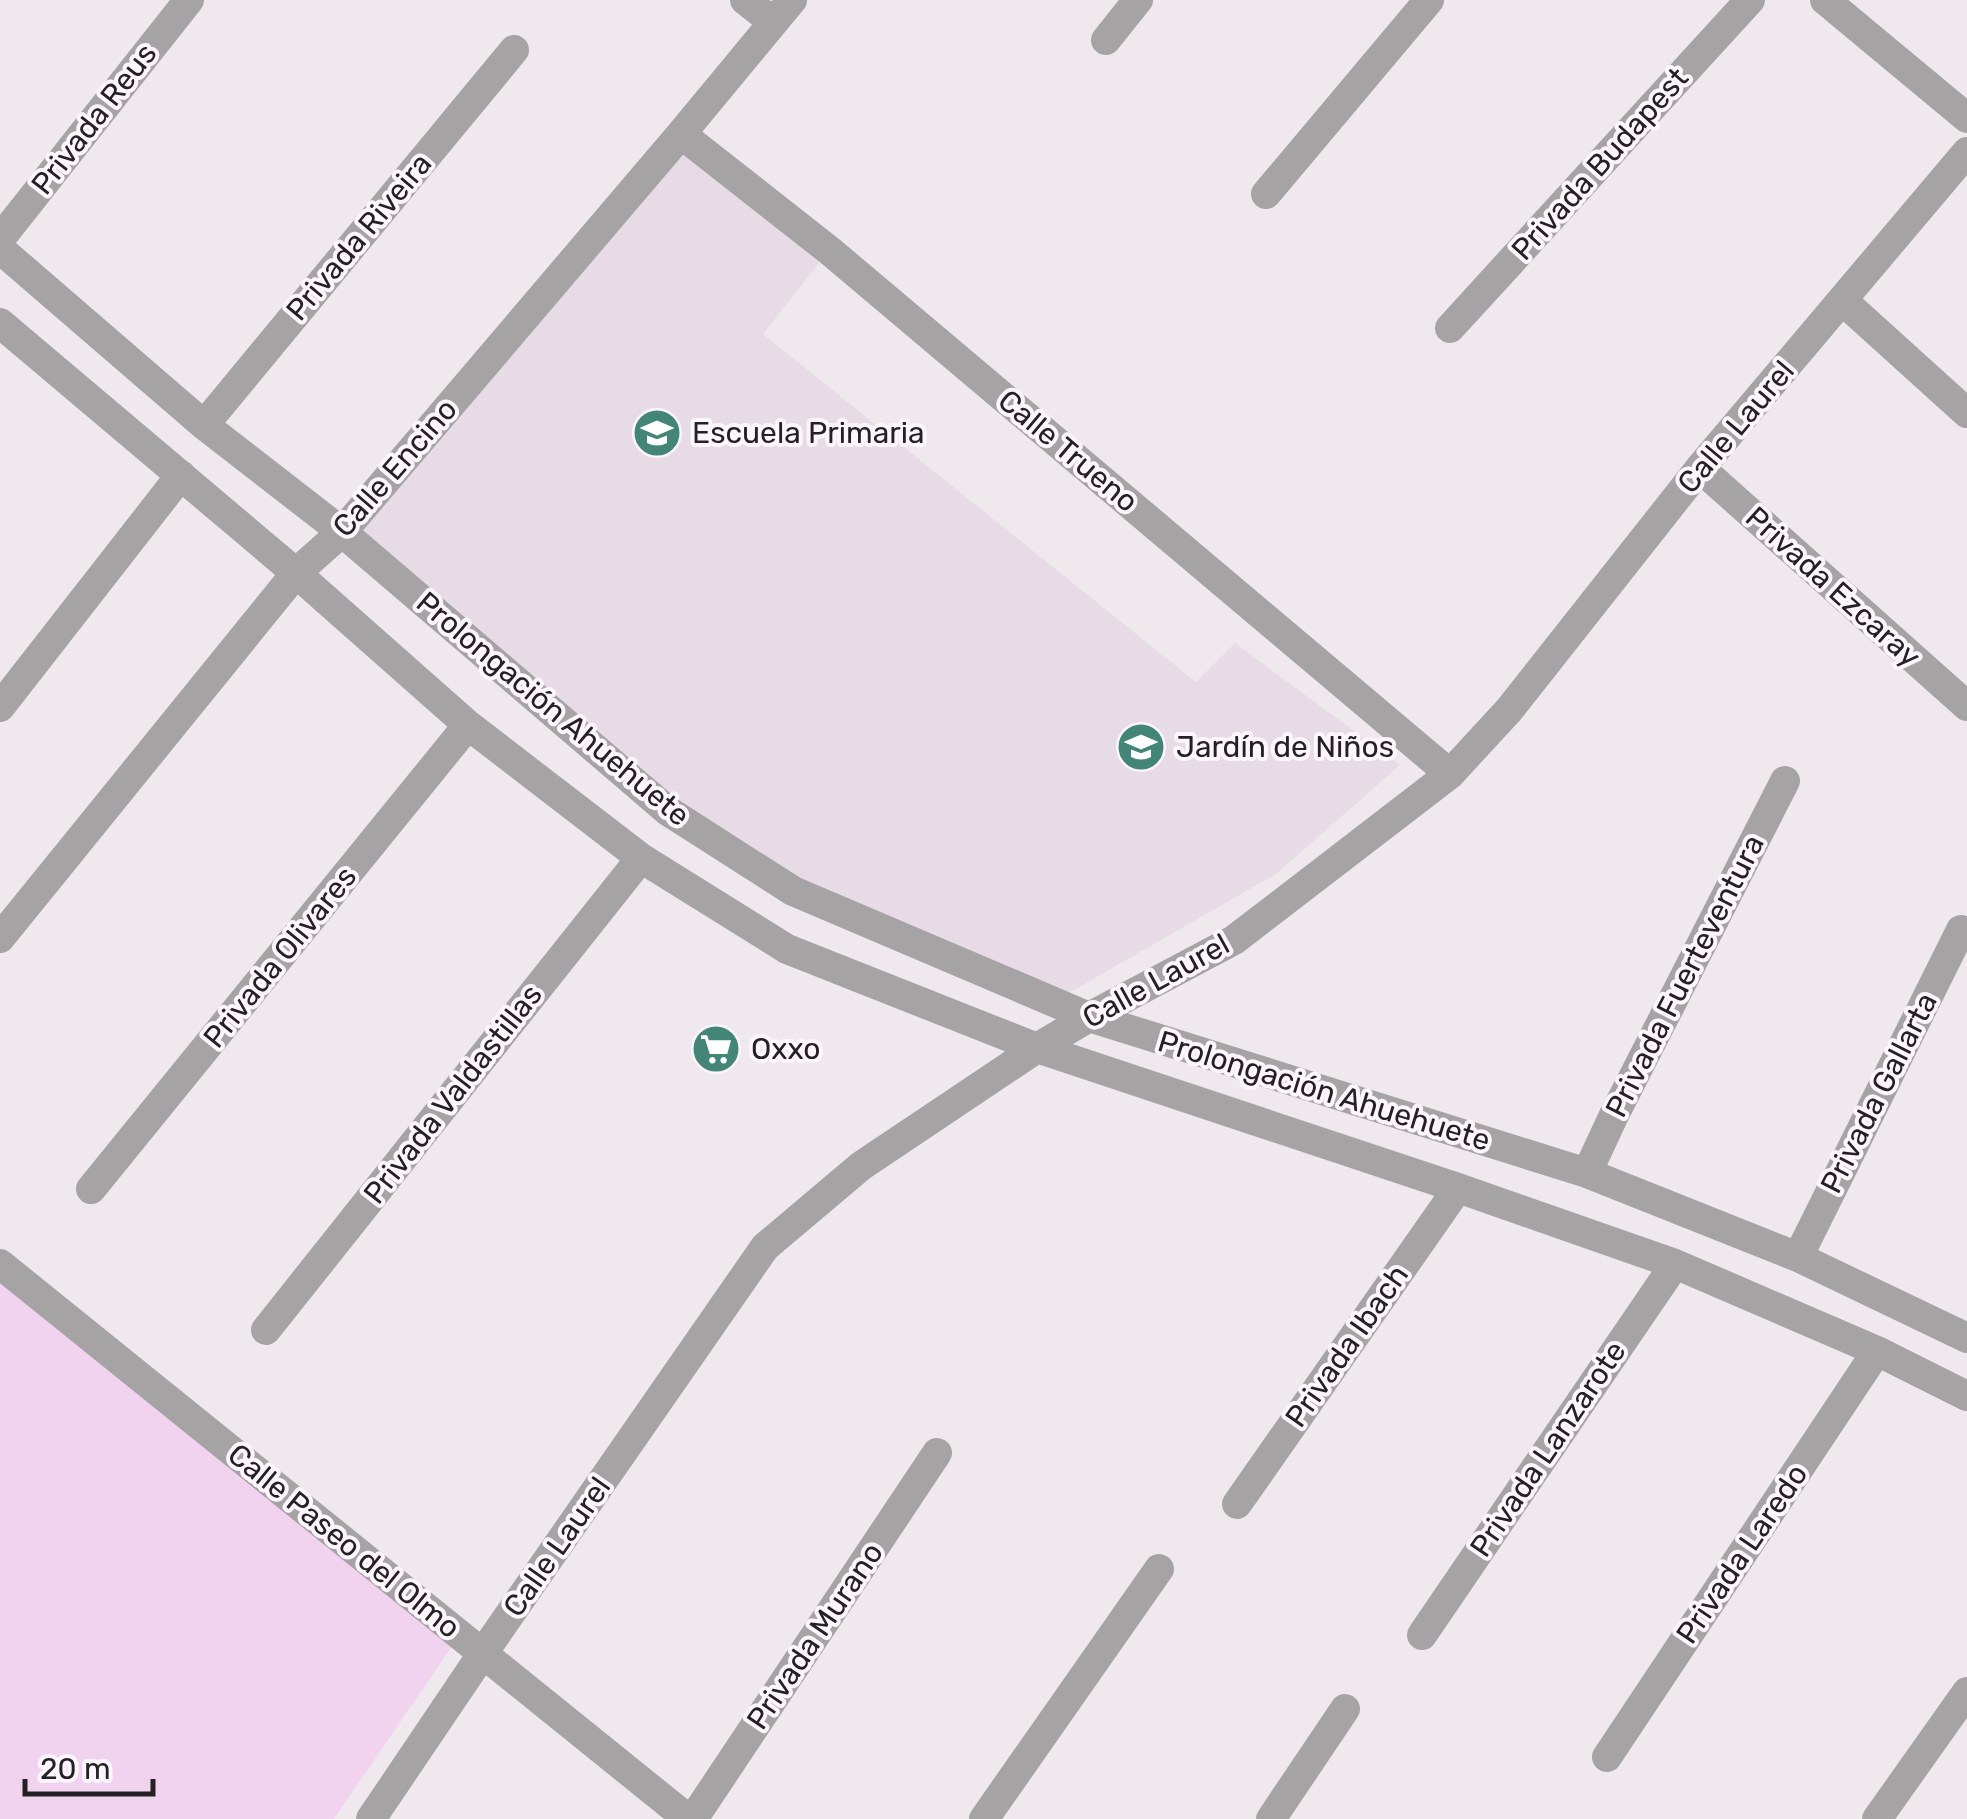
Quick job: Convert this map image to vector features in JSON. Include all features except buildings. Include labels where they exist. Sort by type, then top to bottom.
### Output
[{"type":"street","name":"Privada Reus","points":[[0,240],[189,0]]},
{"type":"street","points":[[746,0],[783,11]]},
{"type":"street","points":[[1106,40],[1138,0]]},
{"type":"street","points":[[1266,194],[1428,0]]},
{"type":"street","name":"Privada Budapest","points":[[1450,328],[1750,0]]},
{"type":"street","points":[[1825,0],[1967,118]]},
{"type":"street","name":"Calle Encino","points":[[0,938],[296,573],[342,532],[783,11]]},
{"type":"street","name":"Privada Riveira","points":[[204,425],[514,50]]},
{"type":"street","name":"Calle Trueno","points":[[681,134],[830,251],[1450,774]]},
{"type":"street","name":"Calle Laurel","points":[[371,1819],[765,1247],[862,1166],[1037,1048],[1234,940],[1450,774],[1509,710],[1700,468],[1967,152]]},
{"type":"street","name":"Prolongación Ahuehuete","points":[[0,249],[204,425],[342,532],[668,811],[793,891],[1090,1017],[1587,1173],[1798,1257],[1967,1338]]},
{"type":"street","points":[[1842,300],[1967,413]]},
{"type":"street","name":"Prolongación Ahuehuete","points":[[4,336],[181,474],[468,725],[641,858],[787,949],[1037,1048],[1674,1264],[1878,1351],[1967,1396]]},
{"type":"street","name":"Privada Ezcaray","points":[[1700,468],[1967,706]]},
{"type":"street","points":[[0,706],[181,474]]},
{"type":"street","name":"Privada Olivares","points":[[91,1189],[468,725]]},
{"type":"street","name":"Privada Fuerteventura","points":[[1587,1173],[1785,780]]},
{"type":"street","name":"Privada Valdastillas","points":[[266,1330],[641,858]]},
{"type":"street","name":"Privada Gallarta","points":[[1798,1257],[1961,930]]},
{"type":"street","name":"Privada Ibach","points":[[1237,1504],[1458,1188]]},
{"type":"street","name":"Calle Paseo del Olmo","points":[[0,1264],[691,1819]]},
{"type":"street","name":"Privada Lanzarote","points":[[1422,1635],[1674,1264]]},
{"type":"street","name":"Privada Laredo","points":[[1607,1757],[1878,1351]]},
{"type":"street","name":"Privada Murano","points":[[691,1819],[937,1453]]},
{"type":"street","points":[[984,1819],[1159,1569]]},
{"type":"street","points":[[1877,1819],[1967,1692]]},
{"type":"street","points":[[1271,1819],[1345,1709]]},
{"type":"shaded area","name":"Escuela Primaria","points":[[682,135],[827,253],[763,334],[1196,682],[1235,643],[1400,765],[1276,874],[1060,998],[839,906],[676,812],[342,533]]},
{"type":"shaded area","points":[[0,1262],[461,1633],[334,1819],[0,1819]]},
{"type":"place","name":"Escuela Primaria","points":[[657,433]]},
{"type":"place","name":"Jardín de Niños","points":[[1141,747]]},
{"type":"place","name":"Oxxo","points":[[716,1049]]}]
